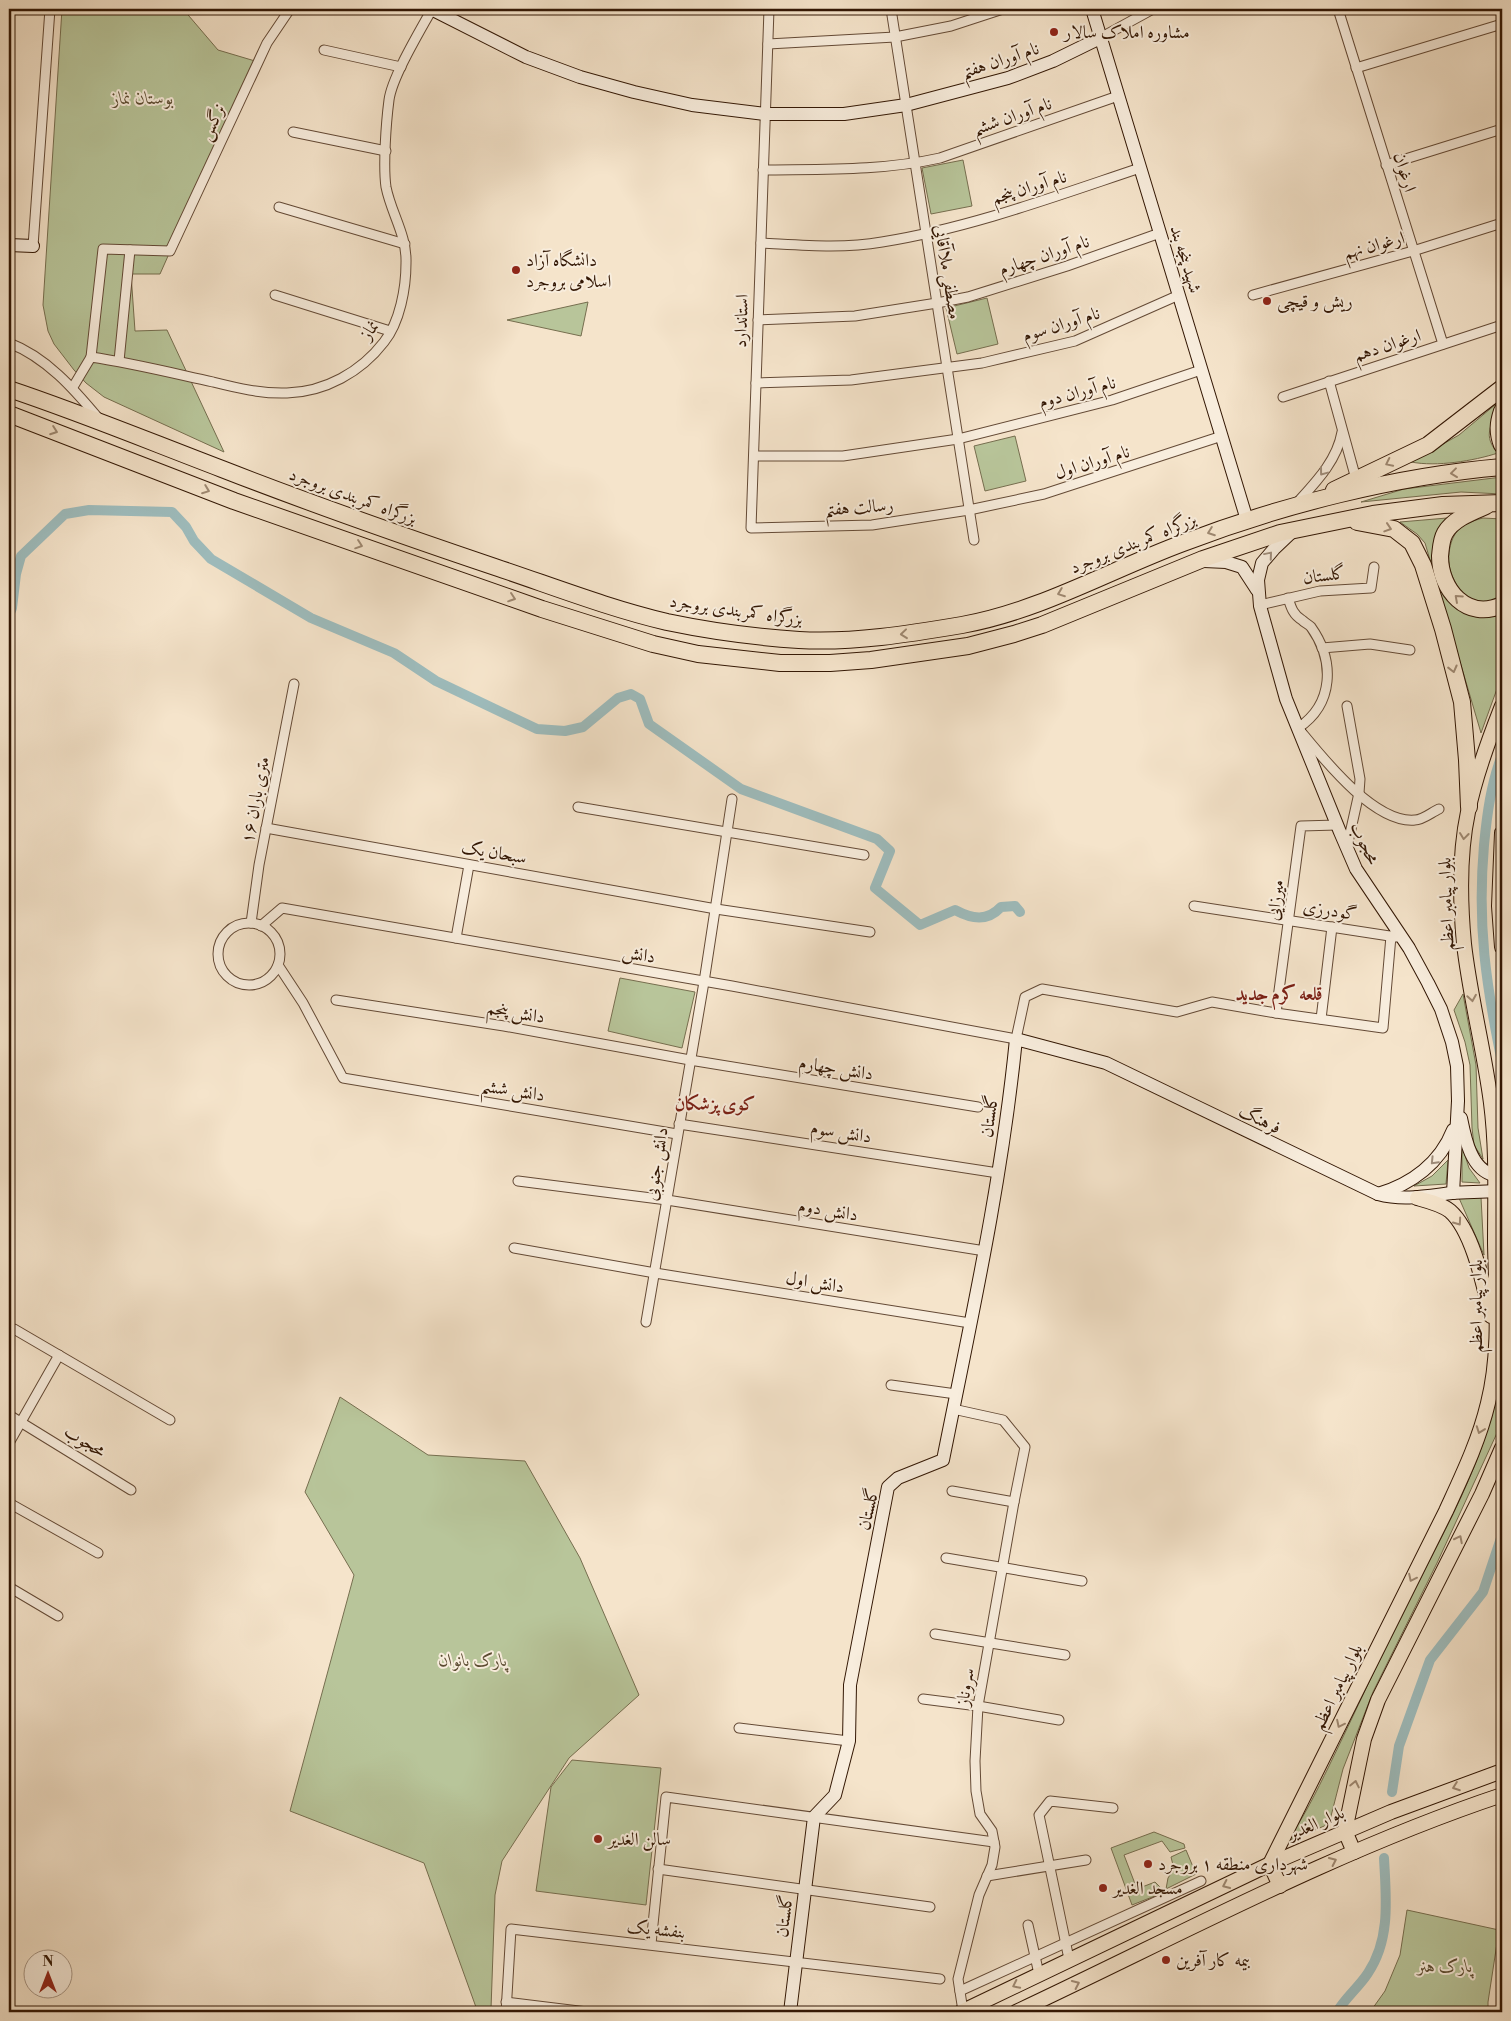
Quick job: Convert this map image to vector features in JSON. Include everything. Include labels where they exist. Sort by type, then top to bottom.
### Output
[{"type":"highway","points":[[1293,508],[1428,445],[1466,418],[1502,388]]},
{"type":"highway","name":"بزرگراه کمربندی بروجرد","points":[[9,389],[397,534],[608,605],[665,621],[754,637],[804,640],[859,639],[967,624],[1037,603],[1179,544],[1247,520],[1370,488],[1440,475],[1502,467]]},
{"type":"highway","points":[[1502,411],[1498,423],[1498,436],[1502,445]]},
{"type":"highway","points":[[9,414],[234,502],[542,609],[653,644],[698,654],[780,663],[830,663],[922,654],[968,646],[1042,625],[1199,560],[1296,528],[1373,514],[1443,505],[1502,503]]},
{"type":"highway","points":[[1502,503],[1472,512],[1451,526],[1443,538],[1440,559],[1443,579],[1457,599],[1476,609],[1487,610],[1502,605]]},
{"type":"highway","points":[[1322,523],[1348,521],[1394,528],[1412,543],[1418,553],[1443,629],[1462,702],[1468,760],[1469,807]]},
{"type":"main road","name":"بلوار پیامبر اعظم","points":[[1270,1864],[1446,1511],[1467,1464],[1488,1402],[1493,1378],[1496,1336],[1494,1175],[1499,1139],[1476,1024],[1464,944],[1463,850],[1469,807],[1502,706]]},
{"type":"main road","points":[[1502,833],[1499,906],[1502,947]]},
{"type":"main road","points":[[1417,1198],[1450,1211],[1463,1230],[1476,1262],[1496,1336]]},
{"type":"main road","points":[[1354,1852],[1345,1832],[1364,1739],[1378,1700],[1482,1494],[1502,1448]]},
{"type":"main road","name":"بلوار الغدیر","points":[[962,2012],[1270,1864],[1426,1798],[1502,1771]]},
{"type":"main road","points":[[1016,2012],[1354,1852],[1459,1809],[1502,1795]]},
{"type":"main road","points":[[1270,1864],[1280,1886]]},
{"type":"street","points":[[9,244],[32,246],[50,9]]},
{"type":"street","name":"نرگس","points":[[130,250],[170,252],[267,43],[290,9]]},
{"type":"street","points":[[432,9],[526,57],[580,77],[692,105],[765,114],[844,114],[906,105]]},
{"type":"street","name":"نماز","points":[[91,357],[120,361],[254,391],[287,394],[314,391],[338,381],[361,365],[385,342],[396,318],[404,288],[406,263],[405,244],[386,186],[389,98],[394,80],[432,9]]},
{"type":"street","name":"استاندارد","points":[[751,528],[769,9]]},
{"type":"street","name":"مصطفی ملاآقایی","points":[[891,9],[974,540]]},
{"type":"street","points":[[768,44],[895,37],[951,26],[1003,9]]},
{"type":"street","name":"شهید پنجه بند","points":[[1092,9],[1247,520]]},
{"type":"street","points":[[1100,38],[1153,9]]},
{"type":"street","name":"ارغوان","points":[[1338,9],[1443,344]]},
{"type":"street","points":[[1356,68],[1502,24]]},
{"type":"street","name":"نام آوران هفتم","points":[[906,105],[1008,78],[1053,61],[1100,38]]},
{"type":"street","points":[[324,50],[402,67]]},
{"type":"street","name":"نام آوران ششم","points":[[763,170],[868,169],[940,158],[1118,96]]},
{"type":"street","points":[[1386,165],[1502,130]]},
{"type":"street","points":[[292,132],[386,151]]},
{"type":"street","name":"نام آوران پنجم","points":[[761,243],[828,247],[881,242],[926,233],[1025,206],[1140,168]]},
{"type":"street","points":[[279,207],[405,244]]},
{"type":"street","name":"ارغوان نهم","points":[[1253,295],[1413,251],[1502,223]]},
{"type":"street","name":"نام آوران چهارم","points":[[758,320],[855,316],[968,297],[1160,233]]},
{"type":"street","points":[[73,387],[91,357],[103,249],[130,250],[120,361]]},
{"type":"street","points":[[275,295],[390,331]]},
{"type":"street","name":"نام آوران سوم","points":[[756,383],[850,380],[982,363],[1075,341],[1179,295]]},
{"type":"street","name":"ارغوان دهم","points":[[1283,397],[1502,325]]},
{"type":"street","points":[[9,343],[26,349],[73,387],[101,422]]},
{"type":"street","name":"نام آوران دوم","points":[[754,456],[843,456],[958,439],[1112,400],[1202,370]]},
{"type":"street","points":[[1329,381],[1356,479]]},
{"type":"street","points":[[1293,508],[1332,460],[1340,444],[1343,430]]},
{"type":"street","name":"نام آوران اول","points":[[969,510],[1044,494],[1222,436]]},
{"type":"street","name":"رسالت هفتم","points":[[751,528],[872,524],[969,510]]},
{"type":"street","points":[[1257,590],[1262,563],[1296,528]]},
{"type":"street","points":[[1199,560],[1226,562],[1242,567],[1257,590]]},
{"type":"street","name":"گلستان","points":[[1260,605],[1320,590],[1371,588],[1374,567]]},
{"type":"street","name":"محجوب","points":[[1257,590],[1286,699],[1356,869],[1441,1009],[1452,1042],[1455,1058],[1458,1100]]},
{"type":"street","points":[[1288,598],[1293,613],[1310,625],[1322,648],[1328,673],[1326,688],[1318,710],[1312,718],[1298,728],[1340,778],[1381,811],[1399,819],[1416,820],[1439,809]]},
{"type":"street","points":[[1322,648],[1370,644],[1410,650]]},
{"type":"street","name":"۱۶ متری باران","points":[[251,923],[266,828],[294,684]]},
{"type":"street","points":[[1347,706],[1360,778],[1347,847]]},
{"type":"street","name":"دانش جنوبی","points":[[646,1322],[704,982],[732,799]]},
{"type":"street","points":[[578,807],[864,855]]},
{"type":"street","name":"میرزایی","points":[[1276,1014],[1301,826],[1337,825]]},
{"type":"street","name":"سبحان یک","points":[[266,828],[716,909],[870,932]]},
{"type":"street","points":[[456,938],[470,865]]},
{"type":"street","name":"گودرزی","points":[[1194,906],[1397,937]]},
{"type":"street","name":"دانش","points":[[261,926],[282,908],[1016,1039]]},
{"type":"street","points":[[251,923],[261,926],[275,938],[280,956],[278,965],[273,974],[265,981],[250,985],[234,982],[226,976],[220,967],[217,956],[218,946],[223,936],[230,929],[240,924],[251,923]]},
{"type":"street","points":[[1321,1019],[1332,927]]},
{"type":"street","points":[[1016,1039],[1025,997],[1042,989],[1176,1012],[1212,1002],[1276,1014],[1384,1028],[1397,937]]},
{"type":"street","name":"دانش ششم","points":[[278,965],[303,1003],[343,1078],[677,1134]]},
{"type":"street","name":"دانش پنجم","points":[[336,1000],[504,1026],[690,1060]]},
{"type":"street","name":"گلستان","points":[[790,2012],[814,1817],[835,1795],[849,1741],[850,1685],[888,1487],[898,1478],[943,1460],[985,1251],[1008,1112],[1016,1039]]},
{"type":"street","name":"فرهنگ","points":[[1016,1039],[1106,1063],[1378,1194],[1391,1198],[1417,1198],[1452,1193],[1495,1191]]},
{"type":"street","name":"دانش چهارم","points":[[690,1060],[978,1107]]},
{"type":"street","points":[[1458,1100],[1463,1126],[1472,1154],[1479,1167],[1488,1174],[1494,1175]]},
{"type":"street","points":[[1452,1193],[1458,1100]]},
{"type":"street","points":[[1378,1194],[1399,1186],[1412,1178],[1439,1156],[1447,1144],[1453,1129],[1458,1100]]},
{"type":"street","name":"دانش سوم","points":[[679,1124],[998,1173]]},
{"type":"street","name":"دانش دوم","points":[[518,1181],[667,1200],[985,1251]]},
{"type":"street","name":"دانش اول","points":[[514,1248],[970,1324]]},
{"type":"street","points":[[14,1329],[170,1420]]},
{"type":"street","points":[[9,1443],[59,1355]]},
{"type":"street","points":[[891,1386],[956,1394]]},
{"type":"street","name":"سروناز","points":[[953,1409],[1003,1420],[1025,1447],[978,1706],[975,1761],[976,1791],[980,1814],[992,1832],[994,1842]]},
{"type":"street","name":"محجوب","points":[[9,1416],[131,1490]]},
{"type":"street","points":[[952,1491],[1014,1502]]},
{"type":"street","points":[[9,1503],[98,1553]]},
{"type":"street","points":[[946,1558],[1082,1581]]},
{"type":"street","points":[[9,1587],[58,1616]]},
{"type":"street","points":[[935,1634],[1065,1655]]},
{"type":"street","points":[[923,1700],[978,1706],[1059,1720]]},
{"type":"street","points":[[739,1728],[849,1741]]},
{"type":"street","points":[[651,1944],[666,1797],[994,1842],[992,1865],[979,1895],[958,1979],[962,2012]]},
{"type":"street","points":[[1069,1959],[1040,1815],[1050,1801],[1113,1808]]},
{"type":"street","points":[[988,1876],[1086,1860]]},
{"type":"street","points":[[658,1869],[930,1906]]},
{"type":"street","points":[[960,1991],[1201,1881]]},
{"type":"street","points":[[1028,1925],[1039,1974]]},
{"type":"street","name":"بنفشه یک","points":[[506,2002],[511,1929],[940,1979]]},
{"type":"street","points":[[506,2012],[506,2002],[587,2012]]},
{"type":"green space","name":"بوستان نماز","points":[[62,9],[183,9],[218,50],[255,61],[160,274],[131,274],[135,331],[167,330],[224,452],[104,397],[86,383],[74,370],[54,344],[48,331],[43,305]]},
{"type":"green space","points":[[963,160],[972,206],[931,214],[922,168]]},
{"type":"green space","points":[[987,298],[998,344],[957,354],[946,308]]},
{"type":"green space","points":[[588,302],[581,336],[507,320]]},
{"type":"green space","points":[[1502,399],[1489,432],[1492,445],[1498,453],[1455,462],[1432,464],[1411,462],[1459,435]]},
{"type":"green space","points":[[1015,436],[1026,481],[985,491],[974,446]]},
{"type":"green space","points":[[1502,477],[1502,494],[1461,492],[1361,502],[1404,489]]},
{"type":"green space","points":[[1447,518],[1439,530],[1435,548],[1437,568],[1445,592],[1458,609],[1467,614],[1489,617],[1502,615],[1502,675],[1481,733],[1425,543],[1417,534],[1400,522]]},
{"type":"green space","points":[[1483,518],[1502,519],[1502,596],[1483,603],[1476,603],[1466,597],[1454,581],[1450,568],[1449,553],[1456,532],[1462,526]]},
{"type":"green space","points":[[620,978],[695,992],[682,1048],[608,1031]]},
{"type":"green space","points":[[1463,994],[1476,1065],[1478,1128],[1483,1159],[1474,1145],[1470,1065],[1465,1042],[1454,1010]]},
{"type":"green space","points":[[1462,1146],[1469,1168],[1480,1183],[1462,1182]]},
{"type":"green space","points":[[1448,1160],[1446,1184],[1414,1186],[1432,1176]]},
{"type":"green space","points":[[1481,1197],[1484,1255],[1459,1198]]},
{"type":"green space","points":[[1500,1378],[1502,1378],[1502,1418],[1497,1433],[1437,1563],[1373,1692],[1343,1769],[1329,1824],[1286,1842],[1314,1795],[1468,1481],[1482,1447]]},
{"type":"green space","name":"پارک بانوان","points":[[340,1397],[428,1455],[525,1461],[580,1558],[639,1695],[569,1758],[502,1861],[495,1895],[491,2009],[477,2010],[424,1863],[290,1811],[354,1575],[305,1492]]},
{"type":"green space","name":"سالن الغدیر","points":[[572,1760],[661,1768],[646,1905],[536,1891],[551,1787]]},
{"type":"green space","points":[[1154,1832],[1184,1844],[1185,1848],[1170,1852],[1162,1841],[1124,1855],[1137,1889],[1155,1882],[1165,1892],[1132,1905],[1111,1848]]},
{"type":"green space","points":[[1186,1850],[1196,1874],[1166,1889],[1168,1878],[1174,1869],[1171,1857]]},
{"type":"green space","name":"پارک هنر","points":[[1407,1910],[1499,1930],[1488,2012],[1370,2012],[1385,1991],[1400,1955]]},
{"type":"waterway","points":[[9,615],[12,608],[16,574],[21,556],[65,514],[89,510],[172,512],[186,527],[194,541],[211,559],[311,618],[394,653],[436,681],[537,729],[565,731],[583,727],[618,698],[631,694],[640,699],[649,724],[741,789],[877,839],[890,851],[875,888],[920,925],[955,910],[979,918],[990,915],[1001,907],[1015,906],[1020,912]]},
{"type":"waterway","points":[[1502,755],[1492,788],[1482,874],[1484,955],[1491,1007],[1502,1062]]},
{"type":"waterway","points":[[1392,1792],[1399,1746],[1430,1660],[1483,1592],[1502,1535]]},
{"type":"waterway","points":[[1337,2012],[1368,1973],[1380,1946],[1384,1932],[1386,1903],[1384,1858]]},
{"type":"place","name":"مشاوره املاک سالار","points":[[1054,32]]},
{"type":"place","name":"دانشگاه آزاد اسلامی بروجرد","points":[[516,270]]},
{"type":"place","name":"ریش و قیچی","points":[[1267,301]]},
{"type":"place","name":"سالن الغدیر","points":[[598,1839]]},
{"type":"place","name":"شهرداری منطقه ۱ بروجرد","points":[[1148,1864]]},
{"type":"place","name":"مسجد الغدیر","points":[[1103,1888]]},
{"type":"place","name":"بیمه کار آفرین","points":[[1166,1960]]},
{"type":"district","name":"قلعه کرم جدید","points":[[1279,993]]},
{"type":"district","name":"کوی پزشکان","points":[[715,1103]]}]
